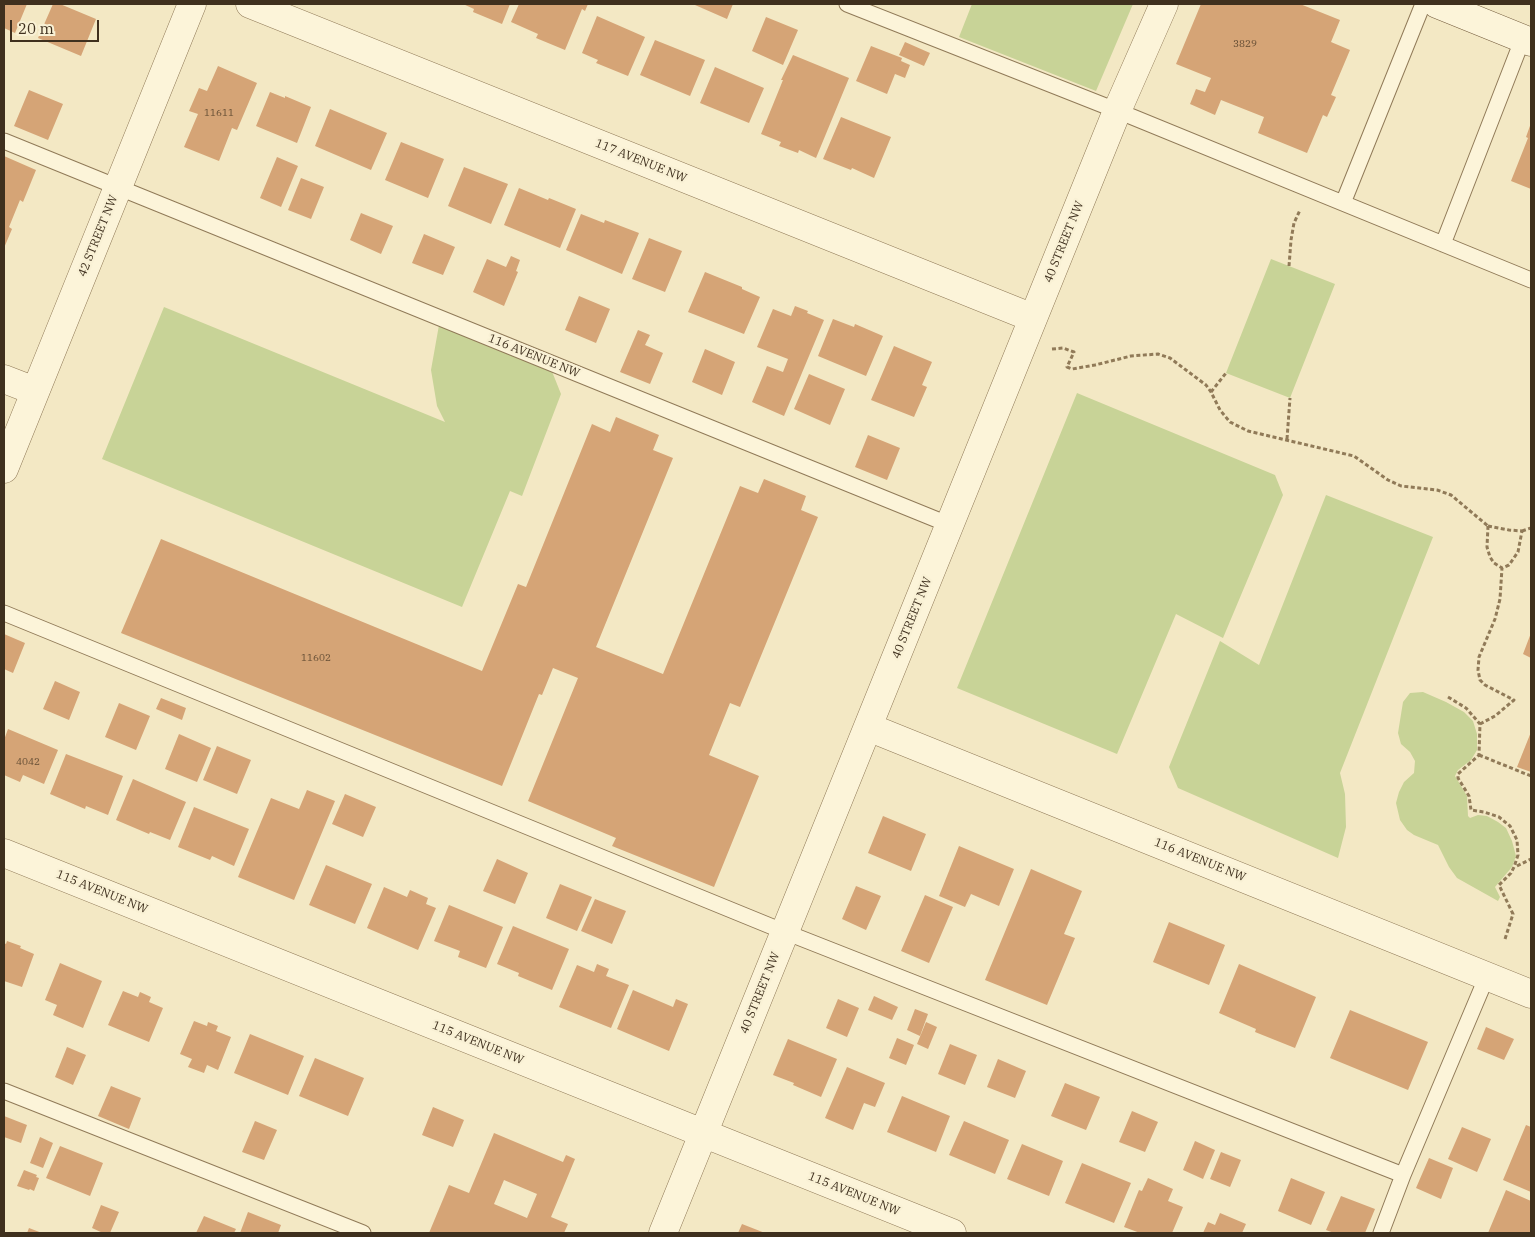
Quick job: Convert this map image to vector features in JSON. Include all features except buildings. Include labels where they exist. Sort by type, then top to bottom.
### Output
[{"type":"street","name":"42 STREET NW","points":[[4,468],[192,4]]},
{"type":"street","name":"117 AVENUE NW","points":[[250,4],[1033,318]]},
{"type":"street","name":"40 STREET NW","points":[[663,1233],[1117,111],[1164,4]]},
{"type":"street","points":[[1437,4],[1527,40]]},
{"type":"street","points":[[4,379],[35,391]]},
{"type":"street","name":"116 AVENUE NW","points":[[868,727],[1531,994]]},
{"type":"street","name":"115 AVENUE NW","points":[[4,853],[952,1233]]},
{"type":"lane","points":[[847,4],[1117,111],[1531,280]]},
{"type":"lane","points":[[1343,203],[1423,4]]},
{"type":"lane","points":[[1443,244],[1527,40]]},
{"type":"lane","name":"116 AVENUE NW","points":[[4,141],[950,525]]},
{"type":"lane","points":[[4,613],[785,932],[1403,1175]]},
{"type":"lane","points":[[1382,1233],[1403,1175],[1487,976]]},
{"type":"lane","points":[[4,1091],[363,1233]]},
{"type":"path","points":[[1289,266],[1294,224],[1308,189]]},
{"type":"path","points":[[1019,352],[1063,348],[1074,352],[1067,367],[1072,369],[1131,356],[1158,354],[1170,358],[1198,378],[1212,392],[1220,410],[1230,422],[1248,431],[1354,456],[1388,480],[1401,486],[1437,490],[1451,495],[1488,526],[1522,531],[1531,528]]},
{"type":"path","points":[[1212,392],[1226,372]]},
{"type":"path","points":[[1286,439],[1290,398]]},
{"type":"path","points":[[1488,526],[1487,547],[1490,557],[1494,563],[1502,568]]},
{"type":"path","points":[[1502,568],[1509,565],[1518,552],[1522,531]]},
{"type":"path","points":[[1480,724],[1495,716],[1514,700],[1485,685],[1480,680],[1478,670],[1479,657],[1495,619],[1500,599],[1502,568]]},
{"type":"path","points":[[1448,697],[1466,708],[1480,724],[1479,755],[1458,774],[1458,778],[1469,796],[1470,807],[1472,811],[1493,814],[1506,822],[1515,835],[1518,855],[1511,873],[1499,886],[1514,914],[1505,939]]},
{"type":"path","points":[[1479,755],[1531,776]]},
{"type":"path","points":[[1516,866],[1531,859]]},
{"type":"green space","points":[[972,4],[1133,4],[1096,91],[959,37]]},
{"type":"green space","points":[[1271,259],[1335,284],[1290,398],[1226,373]]},
{"type":"green space","points":[[164,307],[445,422],[437,406],[431,370],[439,325],[551,369],[561,394],[522,496],[510,491],[462,607],[102,459]]},
{"type":"green space","points":[[1077,393],[1275,475],[1283,495],[1223,638],[1176,614],[1117,754],[957,688]]},
{"type":"green space","points":[[1326,495],[1433,537],[1340,773],[1345,794],[1346,827],[1338,858],[1178,788],[1169,767],[1220,641],[1259,665]]},
{"type":"green space","points":[[1423,692],[1464,712],[1473,721],[1477,734],[1477,750],[1471,760],[1458,770],[1455,776],[1467,796],[1468,816],[1470,818],[1478,815],[1487,816],[1498,822],[1506,828],[1512,841],[1516,856],[1512,867],[1495,887],[1500,897],[1498,901],[1457,878],[1438,845],[1414,835],[1407,830],[1400,820],[1396,803],[1404,782],[1414,773],[1415,761],[1410,752],[1401,744],[1398,733],[1403,702],[1410,693]]}]
